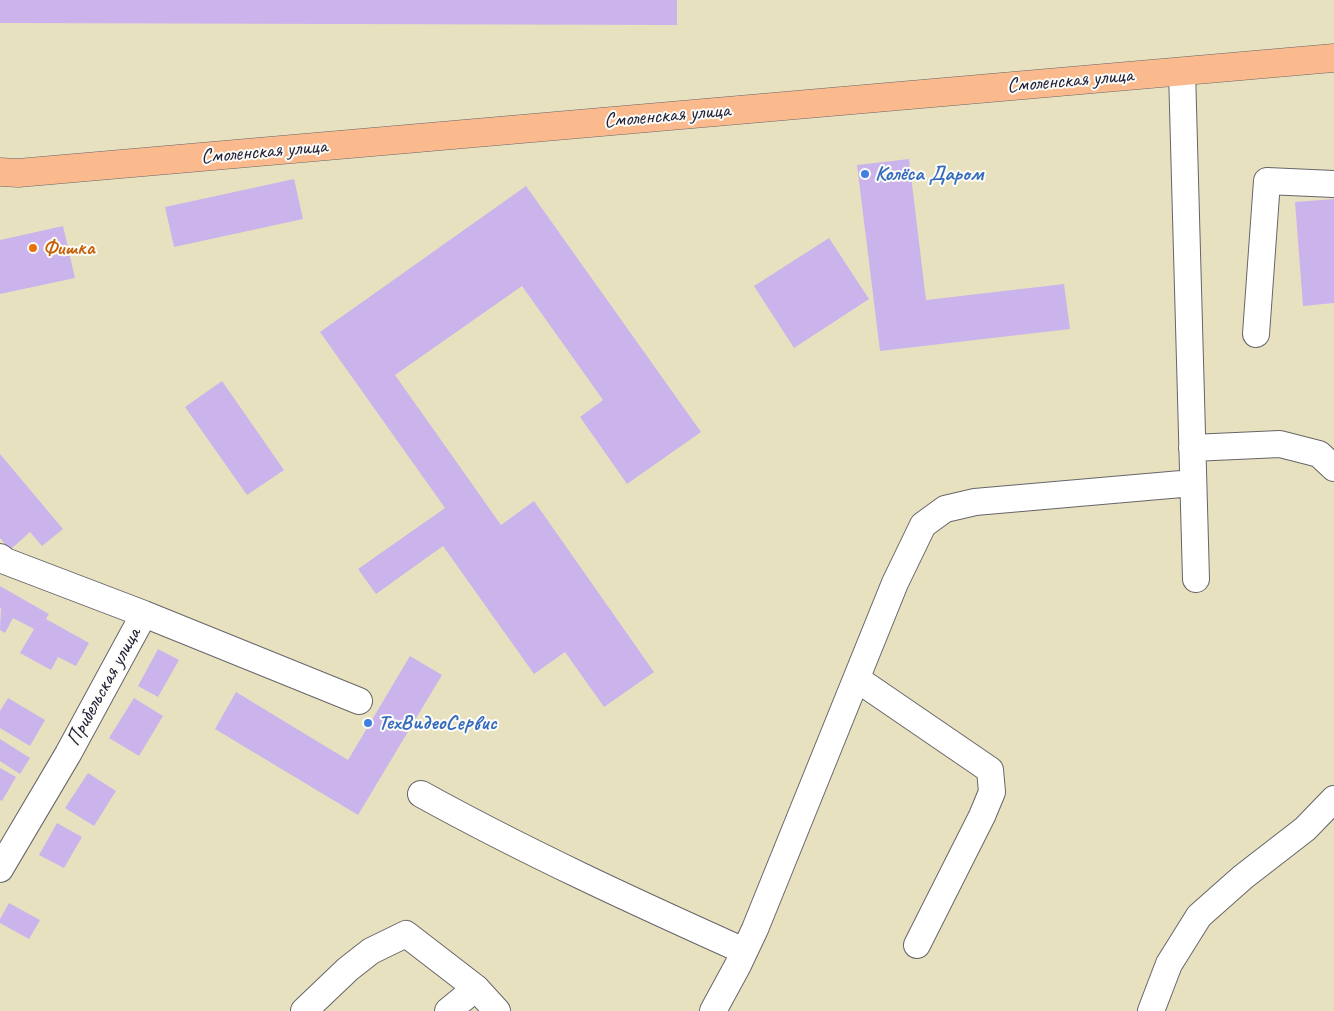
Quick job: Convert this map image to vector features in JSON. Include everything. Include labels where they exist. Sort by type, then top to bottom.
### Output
[{"type":"main road","name":"Смоленская улица","points":[[0,172],[18,173],[1334,58]]},
{"type":"street","points":[[1182,71],[1196,579]]},
{"type":"street","points":[[1256,334],[1267,181],[1334,184]]},
{"type":"street","points":[[1192,448],[1280,444],[1319,454],[1334,468]]},
{"type":"street","points":[[713,1011],[744,952],[762,911],[895,583],[923,525],[944,509],[974,502],[1193,483]]},
{"type":"street","name":"Прибельская улица","points":[[0,557],[144,614],[68,754],[0,869]]},
{"type":"street","points":[[144,614],[359,700]]},
{"type":"street","points":[[857,679],[990,770],[992,792],[982,816],[916,945]]},
{"type":"street","points":[[421,794],[476,824],[663,915],[744,952]]},
{"type":"street","points":[[1151,1011],[1169,964],[1199,916],[1243,877],[1305,829],[1334,799]]},
{"type":"street","points":[[304,1011],[348,969],[371,951],[406,934],[476,988],[497,1011]]},
{"type":"street","points":[[448,1011],[476,988]]},
{"type":"building","points":[[0,0],[677,0],[677,25],[0,23]]},
{"type":"building","points":[[909,159],[926,300],[1064,284],[1070,329],[880,351],[857,165]]},
{"type":"building","points":[[294,179],[303,219],[174,247],[165,207]]},
{"type":"building","points":[[526,186],[701,432],[627,484],[580,417],[603,400],[522,286],[395,375],[501,525],[534,501],[654,672],[604,707],[565,652],[534,674],[443,546],[376,594],[358,569],[445,508],[320,332]]},
{"type":"building","points":[[1334,199],[1334,303],[1303,306],[1295,202]]},
{"type":"building","points":[[63,226],[75,278],[0,294],[0,240]]},
{"type":"building","points":[[829,238],[869,299],[794,348],[754,286]]},
{"type":"building","points":[[222,381],[284,470],[247,495],[185,407]]},
{"type":"building","points":[[0,454],[63,529],[42,546],[30,532],[10,550],[0,538]]},
{"type":"building","points":[[0,586],[49,614],[46,619],[89,643],[76,666],[58,657],[51,670],[20,653],[34,629],[13,618],[5,633],[0,630]]},
{"type":"building","points":[[158,649],[179,660],[158,697],[138,686]]},
{"type":"building","points":[[410,656],[442,675],[358,815],[215,729],[236,692],[348,760]]},
{"type":"building","points":[[8,698],[45,720],[30,746],[0,728],[0,711]]},
{"type":"building","points":[[134,698],[163,716],[139,756],[109,738]]},
{"type":"building","points":[[0,739],[30,758],[20,774],[0,761]]},
{"type":"building","points":[[0,768],[16,777],[2,801],[0,800]]},
{"type":"building","points":[[88,773],[116,791],[94,826],[65,808]]},
{"type":"building","points":[[57,823],[82,837],[64,868],[39,855]]},
{"type":"building","points":[[9,903],[40,920],[29,939],[0,923],[0,919]]},
{"type":"place","name":"Колёса Даром","points":[[865,174]]},
{"type":"place","name":"Фишка","points":[[33,248]]},
{"type":"place","name":"ТехВидеоСервис","points":[[368,723]]}]
